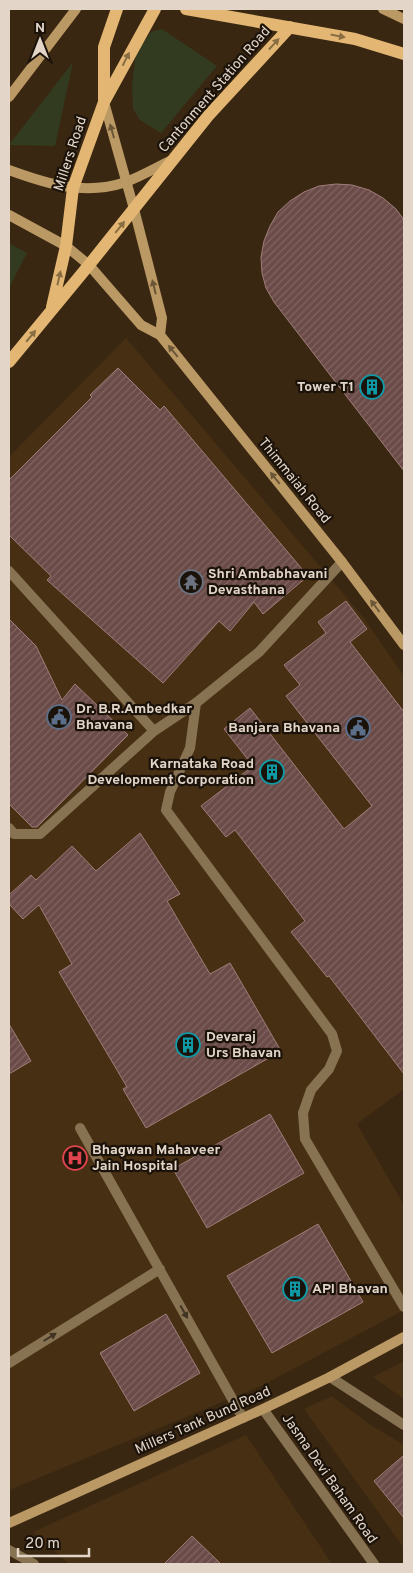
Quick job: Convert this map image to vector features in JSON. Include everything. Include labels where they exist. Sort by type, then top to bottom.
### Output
[{"type":"main road","name":"Millers Road","points":[[51,310],[66,246],[73,188],[104,102],[104,47],[117,9]]},
{"type":"main road","points":[[104,102],[155,9]]},
{"type":"main road","points":[[186,9],[290,27]]},
{"type":"main road","name":"Cantonment Station Road","points":[[89,265],[208,116],[290,27],[355,39],[404,54]]},
{"type":"main road","name":"Millers Road","points":[[9,362],[89,265]]},
{"type":"street","points":[[9,97],[76,9]]},
{"type":"street","points":[[383,9],[404,19]]},
{"type":"street","points":[[104,102],[162,318],[160,335]]},
{"type":"street","points":[[9,170],[42,182],[73,188],[100,188],[126,181],[173,160]]},
{"type":"street","name":"Thimmaiah Road","points":[[9,215],[66,246],[89,265],[141,325],[160,335],[342,562],[404,645]]},
{"type":"street","points":[[9,828],[14,834],[40,834],[154,731],[196,704],[259,652],[342,562]]},
{"type":"street","points":[[9,571],[154,731]]},
{"type":"street","points":[[196,704],[190,748],[170,792],[166,810],[332,1034],[337,1051],[329,1069],[311,1090],[304,1113],[305,1139],[404,1307]]},
{"type":"street","points":[[80,1128],[243,1418]]},
{"type":"street","points":[[9,1363],[160,1269]]},
{"type":"street","name":"Millers Tank Bund Road","points":[[9,1523],[263,1409],[330,1377],[404,1337]]},
{"type":"street","points":[[330,1377],[404,1425]]},
{"type":"street","name":"Jasma Devi Baham Road","points":[[263,1409],[374,1564]]},
{"type":"street","points":[[9,1550],[34,1564]]},
{"type":"shaded area","points":[[126,338],[363,617],[404,676],[404,1089],[357,1124],[404,1205],[404,1310],[261,1386],[9,1490],[9,457]]},
{"type":"shaded area","points":[[404,1361],[404,1399],[373,1377]]},
{"type":"shaded area","points":[[332,1396],[369,1424],[404,1445],[404,1548],[304,1409]]},
{"type":"shaded area","points":[[246,1435],[332,1564],[69,1564],[33,1532]]},
{"type":"green space","points":[[162,29],[217,66],[161,133],[140,120],[133,109],[132,86],[136,53],[151,32]]},
{"type":"green space","points":[[73,62],[55,146],[9,145]]},
{"type":"green space","points":[[9,243],[27,253],[9,288]]},
{"type":"building","name":"Tower T1","points":[[352,185],[369,190],[383,198],[396,209],[404,220],[404,471],[274,302],[266,288],[262,273],[261,257],[264,241],[278,212],[304,192],[319,186]]},
{"type":"building","points":[[118,368],[160,410],[164,406],[308,576],[263,614],[254,602],[230,631],[219,621],[163,683],[47,580],[51,576],[9,535],[9,480],[92,397],[90,395]]},
{"type":"building","points":[[346,601],[367,629],[350,642],[404,712],[404,1074],[329,976],[327,977],[291,932],[305,921],[235,830],[226,837],[201,806],[253,766],[224,729],[250,708],[344,829],[372,806],[286,696],[300,685],[284,665],[326,633],[318,622]]},
{"type":"building","name":"Dr. B.R.Ambedkar Bhavana","points":[[9,619],[36,646],[62,700],[75,684],[128,735],[37,827],[32,827],[9,804]]},
{"type":"building","points":[[140,833],[180,894],[167,901],[210,974],[230,963],[281,1051],[146,1128],[123,1089],[127,1087],[59,972],[72,964],[39,905],[23,919],[9,904],[9,895],[31,875],[36,880],[72,846],[96,871]]},
{"type":"building","points":[[9,1024],[31,1061],[9,1074]]},
{"type":"building","points":[[270,1114],[304,1173],[207,1228],[173,1169]]},
{"type":"building","name":"API Bhavan","points":[[318,1224],[363,1302],[272,1353],[227,1276]]},
{"type":"building","points":[[166,1314],[200,1373],[134,1411],[100,1353]]},
{"type":"building","points":[[404,1455],[404,1518],[374,1481]]},
{"type":"building","points":[[192,1536],[221,1564],[164,1564]]},
{"type":"place","name":"Tower T1","points":[[372,387]]},
{"type":"place","name":"Shri Ambabhavani Devasthana","points":[[191,582]]},
{"type":"place","name":"Dr. B.R.Ambedkar Bhavana","points":[[59,717]]},
{"type":"place","name":"Banjara Bhavana","points":[[358,728]]},
{"type":"place","name":"Karnataka Road Development Corporation","points":[[272,772]]},
{"type":"place","name":"Devaraj Urs Bhavan","points":[[188,1045]]},
{"type":"place","name":"Bhagwan Mahaveer Jain Hospital","points":[[75,1158]]},
{"type":"place","name":"API Bhavan","points":[[295,1289]]}]
